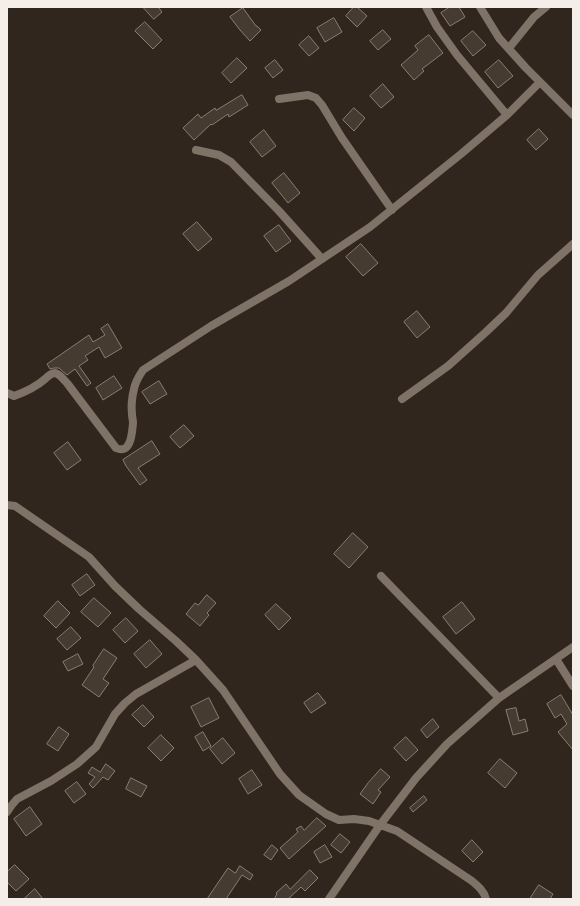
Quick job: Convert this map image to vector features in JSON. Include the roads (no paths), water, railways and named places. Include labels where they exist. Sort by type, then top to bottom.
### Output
[{"type":"street","points":[[426,7],[437,27],[457,55],[507,115]]},
{"type":"street","points":[[480,7],[499,38],[573,115]]},
{"type":"street","points":[[509,48],[534,17],[546,7]]},
{"type":"street","points":[[7,394],[14,396],[22,394],[50,375],[55,373],[58,374],[67,383],[116,448],[120,450],[123,449],[131,440],[134,388],[137,378],[143,370],[211,326],[289,281],[370,227],[507,115],[540,82]]},
{"type":"street","points":[[279,99],[308,95],[316,98],[392,210]]},
{"type":"street","points":[[196,150],[219,155],[231,162],[279,211],[322,259]]},
{"type":"street","points":[[402,399],[448,366],[486,332],[506,313],[538,275],[573,244]]},
{"type":"street","points":[[7,505],[15,506],[89,557],[115,586],[196,660],[224,690],[280,774],[299,795],[326,814],[339,820],[354,819],[369,821],[397,832],[472,881],[483,892],[486,899]]},
{"type":"street","points":[[381,576],[499,698]]},
{"type":"street","points":[[328,899],[380,825],[416,778],[447,744],[499,698],[556,658],[572,649]]},
{"type":"street","points":[[556,658],[573,686]]},
{"type":"street","points":[[7,812],[17,799],[51,781],[77,764],[96,747],[115,714],[136,694],[196,660]]}]
